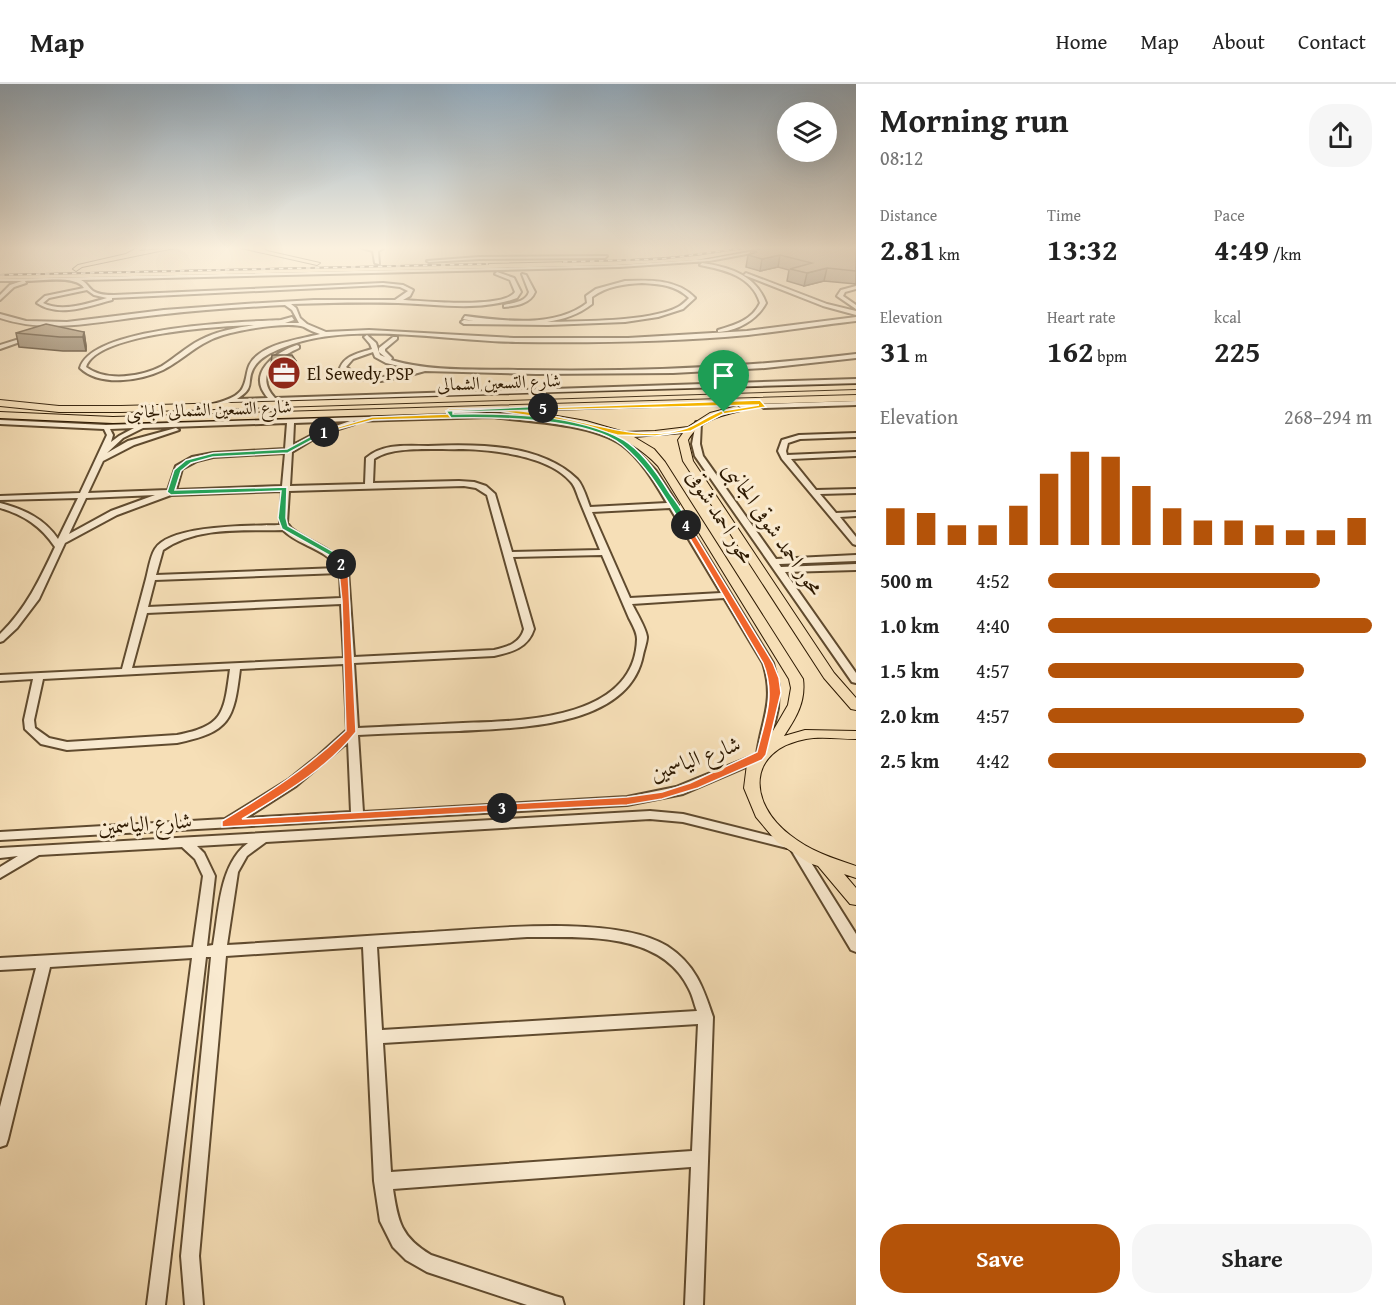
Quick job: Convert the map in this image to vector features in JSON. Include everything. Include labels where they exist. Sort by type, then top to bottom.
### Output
[{"type":"main road","name":"شارع التسعين الشمالى","points":[[0,415],[147,423],[274,415],[325,408],[539,394],[833,385],[856,387]]},
{"type":"main road","points":[[312,401],[297,409],[325,408]]},
{"type":"main road","points":[[0,403],[80,409],[254,406],[312,401],[325,408]]},
{"type":"main road","name":"شارع التسعين الشمالى","points":[[325,408],[450,413],[856,402]]},
{"type":"main road","points":[[617,433],[655,434],[693,427],[711,416],[762,404]]},
{"type":"main road","points":[[254,406],[282,409],[274,415]]},
{"type":"main road","name":"محور احمد شوقى","points":[[495,412],[574,422],[617,433],[639,443],[656,456],[790,666],[799,689],[798,699],[752,768],[750,780],[756,806],[777,833],[824,862]]},
{"type":"main road","name":"محور احمد شوقى","points":[[693,427],[683,440],[687,461],[829,675],[856,706]]},
{"type":"main road","points":[[764,752],[789,738],[809,733],[856,735]]},
{"type":"main road","points":[[824,862],[856,872]]},
{"type":"main road","points":[[824,862],[856,899]]},
{"type":"street","points":[[44,305],[64,308],[80,305]]},
{"type":"street","points":[[198,305],[200,309]]},
{"type":"street","points":[[0,316],[30,324],[81,324],[277,308],[287,305],[469,308],[506,305]]},
{"type":"street","points":[[287,305],[294,309],[296,316],[307,328],[327,334]]},
{"type":"street","points":[[440,336],[454,332],[464,322],[555,318],[588,305]]},
{"type":"street","points":[[464,322],[535,324],[609,321],[676,311],[688,305]]},
{"type":"street","points":[[681,338],[716,332],[748,320],[755,315],[762,305]]},
{"type":"street","points":[[826,305],[856,314]]},
{"type":"street","points":[[52,332],[81,324],[200,309],[277,308],[306,332],[302,339]]},
{"type":"street","points":[[469,308],[464,322],[464,333],[473,338]]},
{"type":"street","points":[[292,319],[281,322],[195,327],[152,333],[101,351],[87,360],[83,368],[92,374],[106,377],[142,375],[162,368],[198,343],[218,335],[256,327],[299,325]]},
{"type":"street","points":[[595,343],[768,331],[856,319]]},
{"type":"street","points":[[847,320],[856,325]]},
{"type":"street","points":[[609,321],[616,328]]},
{"type":"street","points":[[230,401],[246,389],[249,370],[260,356],[302,339],[327,334],[520,345],[733,340],[856,325]]},
{"type":"street","points":[[622,334],[628,340]]},
{"type":"street","points":[[0,348],[38,335]]},
{"type":"street","points":[[373,336],[377,356],[390,362],[528,372],[653,372],[856,354]]},
{"type":"street","points":[[274,400],[264,389],[263,381],[268,367],[278,356],[288,350],[322,341],[373,336],[440,336],[579,343]]},
{"type":"street","points":[[396,338],[382,348],[385,356],[408,363],[430,366],[582,369],[708,368]]},
{"type":"street","points":[[374,350],[349,359],[343,368],[357,376],[380,378],[430,366]]},
{"type":"street","points":[[653,372],[665,387]]},
{"type":"street","points":[[833,385],[856,381]]},
{"type":"street","points":[[209,407],[230,401],[312,401],[539,394],[665,387],[728,388]]},
{"type":"street","points":[[246,389],[256,392],[264,389]]},
{"type":"street","points":[[762,404],[856,402]]},
{"type":"street","points":[[495,412],[566,423],[605,434],[624,443],[644,461],[674,505],[768,663],[774,678],[776,693],[764,752]]},
{"type":"street","name":"شارع التسعين الشمالى الجانبى","points":[[0,422],[106,427],[147,423],[212,424],[450,413]]},
{"type":"street","points":[[171,492],[178,470],[195,459],[213,455],[288,451],[325,431],[372,418]]},
{"type":"street","points":[[285,527],[282,518],[291,421]]},
{"type":"street","points":[[101,456],[121,437],[147,423]]},
{"type":"street","points":[[101,456],[150,436],[212,424]]},
{"type":"street","points":[[0,639],[16,624],[36,598],[110,435],[106,427]]},
{"type":"street","name":"محور احمد شوقى الجانبى","points":[[693,427],[699,456],[856,680]]},
{"type":"street","points":[[856,435],[791,439],[782,446],[784,457],[856,542]]},
{"type":"street","points":[[226,824],[299,779],[351,732],[534,723],[576,713],[597,704],[621,688],[635,672],[642,655],[642,637],[575,481],[558,468],[532,457],[484,447],[399,449],[381,452],[370,458],[368,462],[369,486]]},
{"type":"street","points":[[784,457],[856,454]]},
{"type":"street","points":[[0,498],[464,483],[484,488],[491,494],[528,629],[528,635],[519,645],[494,653],[0,678]]},
{"type":"street","points":[[814,492],[856,491]]},
{"type":"street","points":[[59,544],[114,513],[171,492]]},
{"type":"street","points":[[0,505],[29,515],[42,524],[59,544]]},
{"type":"street","points":[[588,510],[674,505]]},
{"type":"street","points":[[834,515],[856,514]]},
{"type":"street","points":[[126,672],[156,553],[163,545],[175,538],[198,532],[285,527],[331,553],[344,570],[357,816]]},
{"type":"street","points":[[508,555],[606,552]]},
{"type":"street","points":[[776,566],[856,558]]},
{"type":"street","points":[[776,566],[856,567]]},
{"type":"street","points":[[150,578],[344,570]]},
{"type":"street","points":[[628,601],[728,595]]},
{"type":"street","points":[[142,610],[346,601]]},
{"type":"street","points":[[39,676],[29,720],[30,729],[45,741],[68,746],[177,739],[194,737],[210,730],[222,722],[229,712],[235,666]]},
{"type":"street","name":"شارع الياسمين","points":[[0,836],[627,801],[662,795],[694,785],[764,752]]},
{"type":"street","points":[[518,807],[522,822]]},
{"type":"street","name":"شارع الياسمين","points":[[0,853],[650,815],[683,818],[795,846]]},
{"type":"street","points":[[194,1305],[190,1256],[219,951],[231,872],[243,853],[263,838]]},
{"type":"street","points":[[156,1305],[209,876],[200,856],[183,841]]},
{"type":"street","points":[[795,846],[856,946]]},
{"type":"street","points":[[0,873],[39,851]]},
{"type":"street","points":[[0,964],[527,932],[610,934],[638,939],[664,951],[686,969],[701,993],[706,1017],[694,1305]]},
{"type":"street","points":[[370,942],[383,1181],[389,1221],[399,1241],[412,1254],[427,1263],[555,1305]]},
{"type":"street","points":[[0,1139],[44,962]]},
{"type":"street","points":[[376,1037],[706,1017]]},
{"type":"street","points":[[383,1181],[701,1158]]},
{"type":"building","points":[[46,324],[84,332],[83,337],[16,333]]},
{"type":"building","points":[[272,355],[292,355],[296,361],[271,364]]},
{"type":"place","name":"El Sewedy PSP","points":[[284,373]]},
{"type":"route","points":[[724,412],[711,416],[688,430],[643,435],[617,433],[563,419],[515,411],[449,411],[451,416],[372,418],[318,434],[288,451],[205,456],[188,461],[183,465],[178,470],[171,492],[285,489],[282,518],[285,527],[290,532],[331,553],[340,561],[344,570],[351,732],[338,746],[293,783],[226,824],[645,799],[679,791],[758,757],[762,753],[776,693],[774,678],[768,663],[674,505],[644,461],[624,443],[605,434],[566,423],[504,415],[451,416],[449,411],[760,402],[764,406],[724,412]]}]
